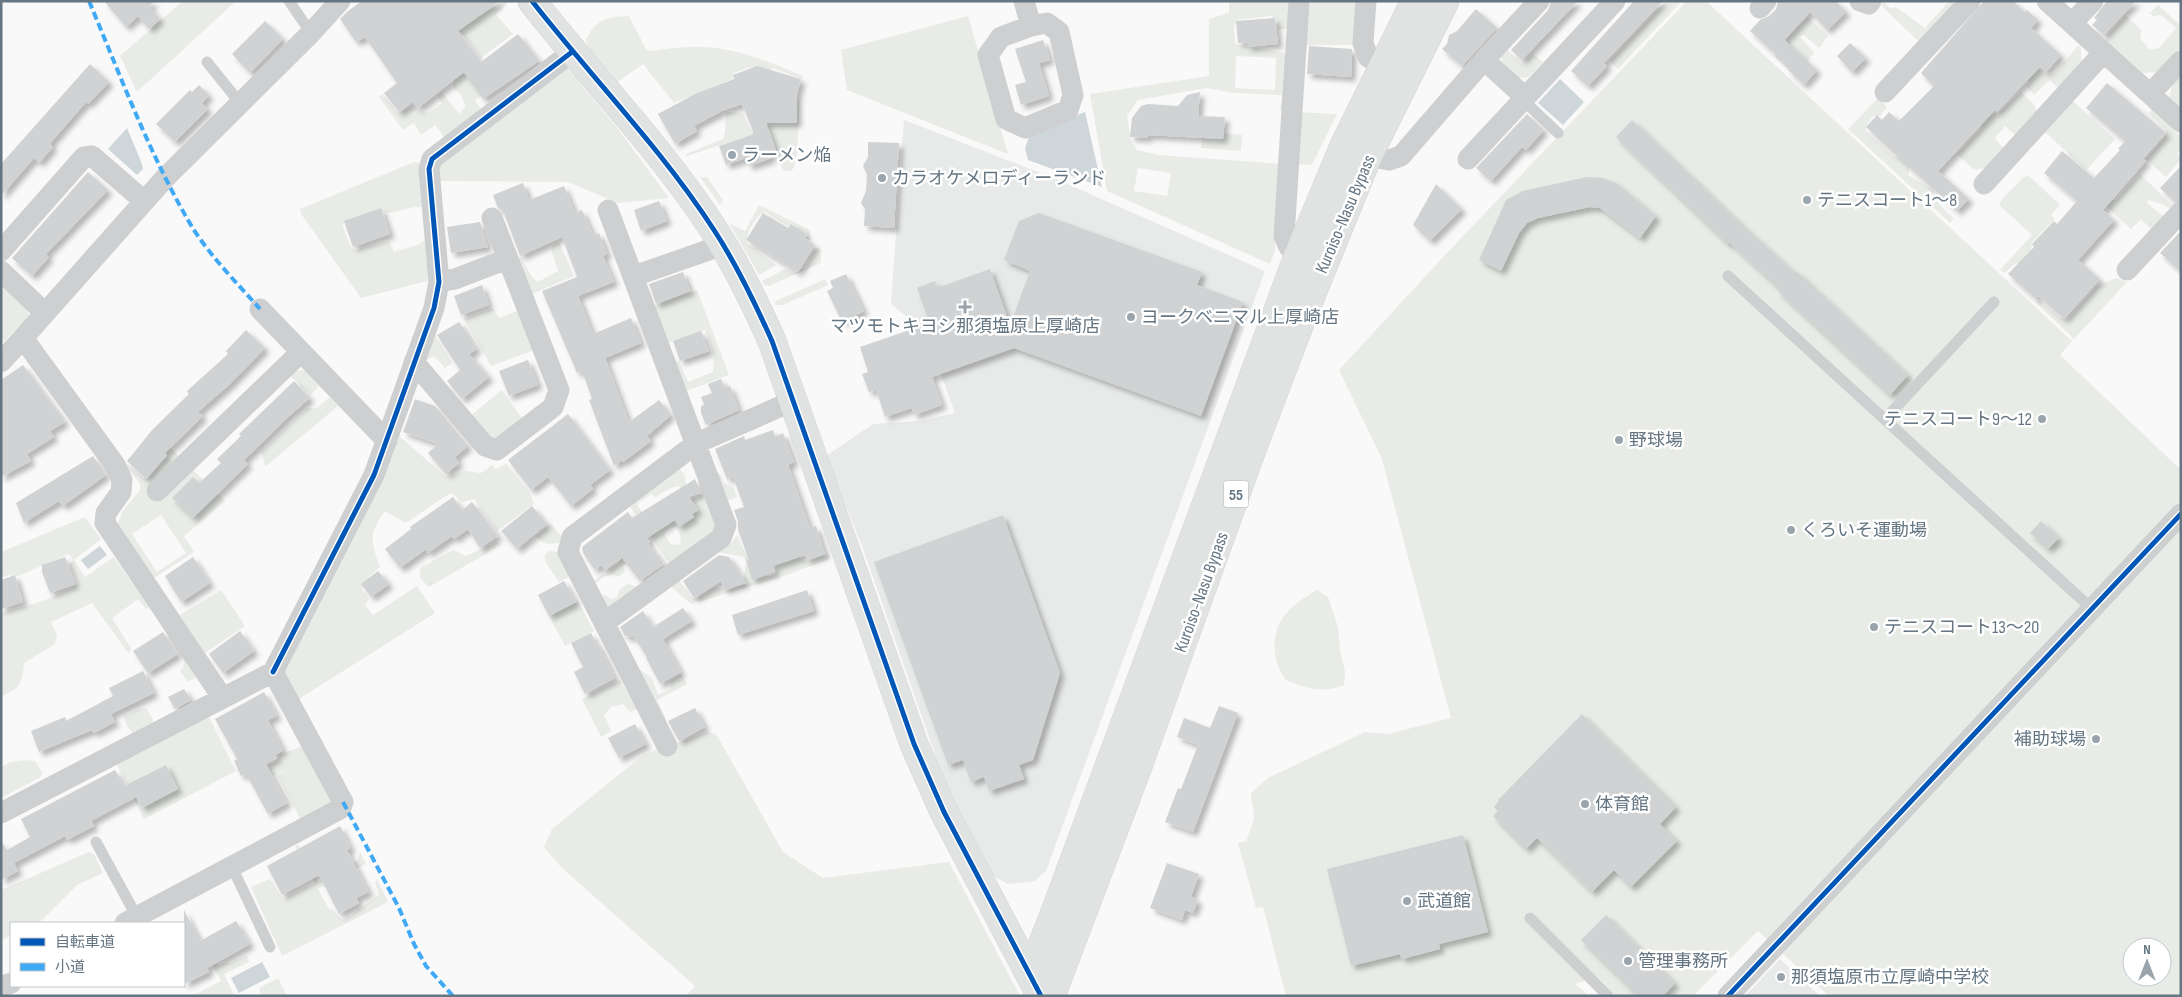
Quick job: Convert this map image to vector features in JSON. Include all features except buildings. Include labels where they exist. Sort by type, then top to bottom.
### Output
[{"type":"main road","points":[[532,1],[572,52],[663,159],[690,195],[723,245],[749,291],[772,341],[914,744],[944,812],[1035,985]]},
{"type":"main road","name":"Kuroiso-Nasu Bypass","points":[[1035,985],[1052,920],[1298,256],[1343,148],[1415,1]]},
{"type":"main road","name":"Kuroiso-Nasu Bypass","points":[[1051,996],[1137,769],[1254,443],[1302,318],[1368,156],[1445,1]]},
{"type":"street","points":[[1,362],[165,178],[311,33],[340,1]]},
{"type":"street","points":[[1024,1],[1032,26]]},
{"type":"street","points":[[1298,256],[1289,247],[1284,236],[1299,1]]},
{"type":"street","points":[[1366,1],[1363,43],[1368,57],[1383,66]]},
{"type":"street","points":[[1368,156],[1389,160],[1401,156],[1484,60],[1539,1]]},
{"type":"street","points":[[1468,159],[1615,1]]},
{"type":"street","points":[[1860,1],[1869,4],[1872,1]]},
{"type":"street","points":[[1885,92],[1970,1]]},
{"type":"street","points":[[2047,1],[2181,122]]},
{"type":"street","points":[[2072,23],[2093,1]]},
{"type":"street","points":[[1047,23],[1059,32],[1074,95],[1068,110],[1025,128],[1006,119],[988,55],[1001,37],[1032,26],[1047,23]]},
{"type":"street","points":[[1,813],[273,672],[374,475],[434,308],[439,282],[429,169],[432,159],[572,52]]},
{"type":"street","points":[[1984,185],[2104,52]]},
{"type":"street","points":[[1484,60],[1524,99]]},
{"type":"street","points":[[2150,94],[2181,61]]},
{"type":"street","points":[[1,251],[84,157],[92,156],[144,201]]},
{"type":"street","points":[[604,623],[721,538],[726,525],[697,442],[608,210]]},
{"type":"street","points":[[2127,270],[2181,212]]},
{"type":"street","points":[[414,362],[485,446],[497,450],[553,407],[559,390],[492,218]]},
{"type":"street","points":[[634,276],[723,245]]},
{"type":"street","points":[[439,282],[455,279],[507,259]]},
{"type":"street","points":[[1,271],[45,313]]},
{"type":"street","points":[[260,310],[387,441]]},
{"type":"street","points":[[23,338],[115,465],[122,480],[121,492],[106,513],[105,523],[222,697]]},
{"type":"street","points":[[157,491],[301,352]]},
{"type":"street","points":[[667,746],[568,552],[572,537],[697,442],[793,401]]},
{"type":"street","points":[[1728,996],[2181,514]]},
{"type":"street","points":[[132,921],[340,809],[343,802],[273,672]]},
{"type":"lane","points":[[289,1],[311,33]]},
{"type":"lane","points":[[206,62],[240,103]]},
{"type":"lane","points":[[1524,99],[1558,133]]},
{"type":"lane","points":[[1728,276],[2091,608]]},
{"type":"lane","points":[[1884,419],[1994,302]]},
{"type":"lane","points":[[96,842],[132,921]]},
{"type":"lane","points":[[232,866],[270,947]]},
{"type":"lane","points":[[1530,918],[1608,996]]},
{"type":"shaded area","points":[[183,1],[236,1],[137,92],[120,56]]},
{"type":"shaded area","points":[[468,1],[480,16],[501,1],[509,1],[496,15],[513,34],[481,58],[461,32],[435,52]]},
{"type":"shaded area","points":[[1229,1],[1293,1],[1291,28],[1278,30],[1277,21],[1271,16],[1237,20],[1234,26],[1235,44],[1290,54],[1282,113],[1280,109],[1282,95],[1234,93],[1207,88],[1138,100],[1127,116],[1131,141],[1137,150],[1158,155],[1281,164],[1275,251],[1270,264],[1107,191],[1090,94],[1209,76],[1209,19],[1229,13]],"holes":[[[1236,56],[1276,58],[1275,90],[1235,88]],[[1138,168],[1171,173],[1167,196],[1134,191]]]},
{"type":"shaded area","points":[[1304,1],[1358,1],[1355,45],[1309,45],[1304,47]]},
{"type":"shaded area","points":[[1666,1],[1682,1],[1618,69],[1610,61]]},
{"type":"shaded area","name":"くろいそ運動場","points":[[1687,1],[1706,1],[2072,341],[2060,355],[2181,470],[2181,996],[1829,996],[1758,931],[1693,996],[1616,996],[1598,977],[1575,984],[1589,996],[1286,996],[1263,907],[1256,908],[1238,843],[1246,841],[1253,823],[1254,814],[1251,793],[1268,778],[1365,732],[1388,734],[1451,718],[1382,459],[1339,370],[1445,255]]},
{"type":"shaded area","points":[[1949,1],[1957,5],[1921,44],[1881,5],[1884,2],[1890,8],[1896,7],[1925,28]]},
{"type":"shaded area","points":[[2158,5],[2181,26],[2181,48],[2158,72],[2143,73],[2105,39],[2126,16],[2142,30],[2140,38],[2150,50],[2159,48],[2176,28],[2161,15],[2153,16],[2150,13]]},
{"type":"shaded area","points":[[629,16],[647,51],[705,47],[734,51],[803,76],[803,79],[773,68],[768,71],[800,102],[797,153],[794,168],[790,171],[783,171],[769,129],[687,156],[686,154],[723,139],[727,112],[743,113],[752,132],[768,125],[771,119],[756,68],[750,67],[734,73],[732,79],[674,103],[643,64],[616,83],[589,53],[586,40],[598,23],[603,20]]},
{"type":"shaded area","points":[[968,16],[1008,154],[847,90],[841,50]]},
{"type":"shaded area","points":[[1808,17],[1828,36],[1819,48],[1804,35],[1800,37],[1814,52],[1808,62],[1801,56],[1788,70],[1774,56],[1787,44],[1787,39]]},
{"type":"shaded area","points":[[2021,31],[2029,37],[2023,46],[2022,57],[2044,74],[2054,74],[2078,46],[2081,47],[2081,64],[2058,88],[2050,80],[2034,95],[2026,86],[2029,84],[2028,79],[2011,62],[2003,63],[1978,90],[1978,99],[1997,115],[2021,92],[2033,103],[2037,111],[2015,135],[2005,126],[1995,138],[2004,149],[1985,168],[1974,170],[1957,154],[1981,130],[1982,122],[1968,109],[1961,109],[1954,115],[1948,109]]},
{"type":"shaded area","points":[[1505,47],[1522,64],[1533,54],[1543,62],[1529,77],[1519,78],[1502,62],[1500,54]]},
{"type":"shaded area","points":[[564,64],[618,129],[669,198],[618,203],[568,182],[436,181],[438,162]]},
{"type":"shaded area","points":[[462,73],[469,76],[481,96],[475,100],[482,111],[447,141],[435,125],[421,135],[414,123],[403,130],[379,97],[383,94],[398,113],[412,107],[427,113],[442,104],[437,96],[442,92],[459,114],[466,106],[460,94],[453,88],[453,81]]},
{"type":"shaded area","points":[[2181,74],[2181,109],[2169,98],[2173,83]]},
{"type":"shaded area","points":[[1560,79],[1584,102],[1563,125],[1538,103]]},
{"type":"shaded area","points":[[1878,98],[1887,107],[1880,116],[1873,116],[1867,124],[1866,131],[1894,157],[1901,158],[1911,164],[1908,175],[1933,190],[1938,203],[1954,219],[1950,223],[1848,129]]},
{"type":"shaded area","points":[[2073,101],[2115,139],[2086,170],[2044,131]]},
{"type":"shaded area","points":[[2152,109],[2181,137],[2181,148],[2177,153],[2181,159],[2166,177],[2146,159],[2164,139],[2166,130],[2148,113]]},
{"type":"shaded area","points":[[1085,112],[1102,187],[1028,160],[1025,148],[1031,132]]},
{"type":"shaded area","points":[[1297,112],[1337,114],[1312,165],[1294,164]]},
{"type":"shaded area","points":[[904,120],[1056,179],[1265,271],[1046,871],[1035,881],[1008,884],[991,875],[956,814],[862,546],[826,456],[873,424],[920,421],[955,413],[925,331],[891,304]]},
{"type":"shaded area","points":[[127,128],[142,164],[143,169],[137,175],[108,149]]},
{"type":"shaded area","points":[[1223,133],[1242,135],[1241,151],[1201,148],[1202,137]]},
{"type":"shaded area","points":[[414,162],[421,164],[423,207],[413,207],[388,213],[383,212],[342,224],[350,246],[355,250],[389,241],[394,252],[418,245],[428,238],[431,280],[361,298],[301,214],[300,209]]},
{"type":"shaded area","points":[[2140,174],[2175,208],[2172,210],[2162,204],[2148,200],[2147,203],[2165,218],[2152,230],[2141,219],[2131,229],[2088,190],[2107,200],[2116,200]]},
{"type":"shaded area","points":[[2029,176],[2060,205],[2051,215],[2055,219],[2032,242],[2031,249],[2039,256],[2013,265],[2005,273],[2000,270],[2032,235],[1999,205],[2023,177]]},
{"type":"shaded area","points":[[700,177],[707,177],[723,200],[720,205]]},
{"type":"shaded area","points":[[759,205],[810,230],[810,240],[806,238],[807,234],[791,224],[788,226],[765,212],[761,214],[752,225],[747,243],[776,265],[759,275],[729,223],[745,231]]},
{"type":"shaded area","points":[[559,242],[574,276],[532,294],[516,258],[521,257],[532,277],[538,282],[558,271],[551,249],[553,245]]},
{"type":"shaded area","points":[[816,248],[820,249],[821,263],[769,286],[764,285],[762,281],[785,269],[794,273],[806,267]]},
{"type":"shaded area","points":[[2116,278],[2127,282],[2074,339],[2036,303],[2039,300],[2060,318],[2068,320],[2096,287]]},
{"type":"shaded area","points":[[825,279],[828,285],[824,287],[783,305],[777,305],[774,302]]},
{"type":"shaded area","points":[[1,281],[26,304],[29,316],[4,342],[1,334]]},
{"type":"shaded area","points":[[697,290],[729,375],[686,391],[674,362],[679,361],[688,382],[713,372],[712,351],[705,330],[668,343],[652,306]]},
{"type":"shaded area","points":[[493,308],[499,318],[517,311],[534,350],[491,366],[464,319]]},
{"type":"shaded area","points":[[434,333],[452,363],[445,368],[434,356],[425,361]]},
{"type":"shaded area","points":[[297,370],[304,370],[319,386],[310,395],[290,376]]},
{"type":"shaded area","points":[[502,390],[522,418],[501,438],[489,438],[470,416]]},
{"type":"shaded area","points":[[330,397],[338,406],[266,466],[261,452],[308,408],[317,408]]},
{"type":"shaded area","points":[[152,430],[225,501],[184,536],[194,552],[154,578],[118,524],[122,512],[140,490],[140,483],[123,464],[125,462],[144,479],[148,478],[167,456],[147,436]],"holes":[[[161,515],[186,553],[157,572],[132,534]]]},
{"type":"shaded area","points":[[397,434],[446,477],[465,471],[481,473],[492,465],[496,469],[506,464],[530,493],[534,504],[497,531],[474,499],[462,502],[452,493],[406,523],[385,511],[376,526],[373,538],[380,567],[368,578],[362,590],[369,599],[365,605],[373,615],[417,586],[435,613],[299,699],[278,673]]},
{"type":"shaded area","points":[[678,466],[685,476],[686,486],[682,489],[678,486],[671,488],[655,497],[651,494],[637,504],[650,525],[675,520],[679,527],[698,510],[691,500],[709,492],[719,526],[612,609],[607,607],[601,598],[604,594],[611,599],[616,598],[620,589],[628,584],[638,587],[669,563],[628,504]],"holes":[[[676,527],[681,542],[678,545],[671,544],[664,534],[669,528]]]},
{"type":"shaded area","points":[[717,472],[721,475],[724,483],[733,487],[737,497],[724,502]]},
{"type":"shaded area","points":[[85,517],[101,539],[74,560],[85,577],[114,557],[149,607],[146,609],[138,599],[112,618],[131,648],[129,654],[92,603],[51,622],[57,635],[55,644],[24,663],[21,681],[17,688],[1,697],[1,613],[50,598],[78,584],[70,565],[73,560],[69,554],[18,576],[1,577],[1,552]]},
{"type":"shaded area","points":[[551,524],[562,537],[559,543],[546,543],[536,536]]},
{"type":"shaded area","points":[[737,535],[749,558],[768,577],[775,575],[777,569],[775,561],[796,557],[806,562],[829,554],[830,559],[778,578],[691,604],[669,585],[678,579],[692,598],[698,598],[715,587],[728,590],[743,584],[746,563],[744,557],[717,552],[732,542]]},
{"type":"shaded area","points":[[497,542],[501,545],[429,587],[420,578],[420,568],[453,550],[466,556]]},
{"type":"shaded area","points":[[100,546],[107,555],[88,569],[81,560]]},
{"type":"shaded area","points":[[549,551],[559,552],[569,577],[559,582],[546,563],[544,556]]},
{"type":"shaded area","points":[[638,554],[623,566],[625,572],[618,577],[613,574],[603,577],[595,584],[594,581],[619,563],[620,557]]},
{"type":"shaded area","points":[[221,590],[245,626],[205,653],[180,615]]},
{"type":"shaded area","points":[[1317,590],[1328,597],[1338,627],[1340,650],[1345,672],[1344,685],[1337,688],[1315,689],[1286,680],[1276,659],[1276,635],[1283,617],[1298,602]]},
{"type":"shaded area","points":[[578,601],[594,631],[565,646],[549,616]]},
{"type":"shaded area","points":[[164,624],[198,676],[188,682],[180,671],[183,668],[184,661],[161,626]]},
{"type":"shaded area","points":[[635,666],[652,678],[658,695],[671,689],[670,681],[681,674],[687,684],[657,700],[666,719],[663,720]]},
{"type":"shaded area","points":[[620,680],[637,709],[630,712],[623,704],[611,707],[604,715],[611,731],[601,737],[582,699]]},
{"type":"shaded area","points":[[146,708],[153,719],[152,727],[134,735],[126,725],[124,717],[138,709]]},
{"type":"shaded area","points":[[207,713],[236,771],[144,819],[115,761]],"holes":[[[166,765],[178,789],[142,808],[129,784]]]},
{"type":"shaded area","points":[[708,732],[716,734],[783,852],[823,878],[949,862],[1020,996],[686,996],[695,986],[561,867],[544,847],[552,829],[643,755]]},
{"type":"shaded area","points":[[302,746],[332,803],[301,820],[277,775],[289,768],[255,785],[251,775],[277,761],[279,755]]},
{"type":"shaded area","points":[[28,760],[36,762],[43,774],[1,798],[1,767],[10,762]]},
{"type":"shaded area","points":[[298,844],[319,882],[358,860],[360,852],[366,864],[318,889],[329,909],[332,909],[342,920],[379,895],[375,883],[377,879],[388,902],[282,956],[251,887],[270,879],[283,899],[315,883],[295,846]]},
{"type":"shaded area","points":[[89,852],[94,854],[103,873],[77,885],[40,922],[10,922],[10,936],[1,940],[1,890]]},
{"type":"shaded area","points":[[247,955],[249,962],[224,974],[234,995],[192,996],[221,981],[211,963],[212,961],[219,965],[227,962],[230,963]]},
{"type":"shaded area","name":"那須塩原市立厚崎中学校","points":[[1780,959],[1820,996],[1745,996]]},
{"type":"shaded area","points":[[262,962],[270,977],[239,993],[231,978]]},
{"type":"shaded area","points":[[278,978],[287,996],[261,996],[259,988]]},
{"type":"marked path","points":[[89,1],[137,116],[177,200],[207,249],[260,309]]},
{"type":"marked path","points":[[343,802],[399,908],[414,944],[426,966],[453,996]]},
{"type":"cycle path","points":[[532,1],[672,170],[714,230],[745,284],[772,341],[914,744],[944,812],[1041,996]]},
{"type":"cycle path","points":[[273,672],[374,475],[434,308],[439,282],[429,169],[432,159],[572,52]]},
{"type":"cycle path","points":[[1728,996],[2181,514]]},
{"type":"place","name":"ラーメン焔","points":[[732,155]]},
{"type":"place","name":"カラオケメロディーランド","points":[[882,178]]},
{"type":"place","name":"テニスコート1～8","points":[[1807,200]]},
{"type":"place","name":"マツモトキヨシ那須塩原上厚崎店","points":[[965,307]]},
{"type":"place","name":"ヨークベニマル上厚崎店","points":[[1131,317]]},
{"type":"place","name":"テニスコート9～12","points":[[2042,419]]},
{"type":"place","name":"野球場","points":[[1619,440]]},
{"type":"place","name":"くろいそ運動場","points":[[1791,530]]},
{"type":"place","name":"テニスコート13～20","points":[[1874,627]]},
{"type":"place","name":"補助球場","points":[[2096,739]]},
{"type":"place","name":"体育館","points":[[1585,804]]},
{"type":"place","name":"武道館","points":[[1407,901]]},
{"type":"place","name":"管理事務所","points":[[1628,961]]},
{"type":"place","name":"那須塩原市立厚崎中学校","points":[[1781,977]]}]
